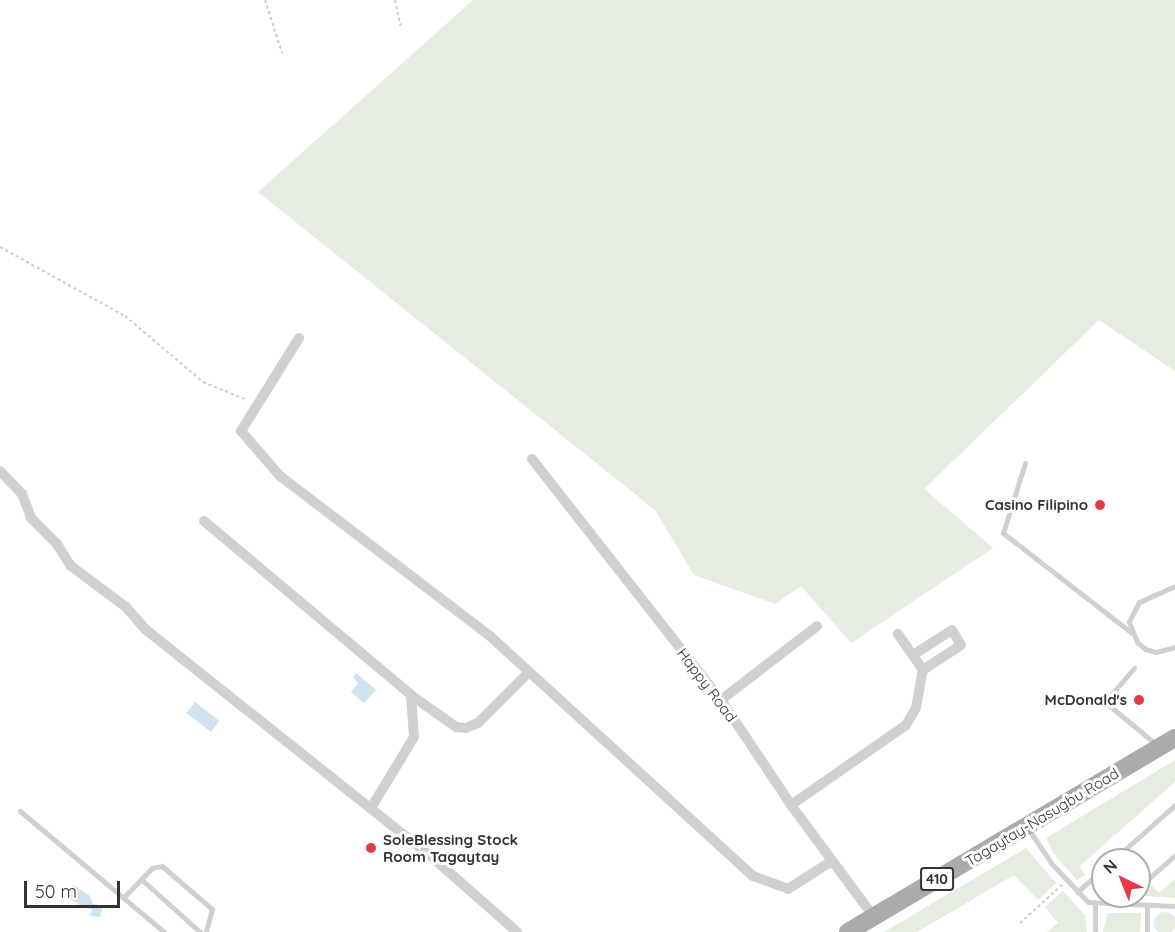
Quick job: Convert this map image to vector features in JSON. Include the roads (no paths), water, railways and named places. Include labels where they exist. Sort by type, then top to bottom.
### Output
[{"type":"main road","name":"Tagaytay-Nasugbu Road","points":[[848,932],[1167,743]]},
{"type":"street","points":[[299,338],[241,430],[280,476],[490,636],[753,876],[788,889],[832,861]]},
{"type":"street","name":"Happy Road","points":[[532,459],[721,700],[791,805],[874,917]]},
{"type":"street","points":[[0,471],[22,494],[31,518],[57,544],[71,567],[126,607],[145,629],[371,808],[517,932]]},
{"type":"street","points":[[204,522],[411,695],[456,727],[466,728],[478,723],[529,672]]},
{"type":"street","points":[[721,700],[818,626]]},
{"type":"street","points":[[913,655],[952,630],[961,645],[923,670]]},
{"type":"street","points":[[791,805],[906,725],[916,708],[923,670],[898,634]]},
{"type":"street","points":[[371,808],[414,737],[411,695]]},
{"type":"lane","points":[[1025,463],[1003,532],[1132,633],[1145,649],[1156,652],[1175,647]]},
{"type":"lane","points":[[1132,633],[1129,622],[1139,602],[1175,586]]},
{"type":"lane","points":[[1134,668],[1105,702],[1167,743]]},
{"type":"lane","points":[[1127,848],[1175,805]]},
{"type":"lane","points":[[20,811],[164,932]]},
{"type":"lane","points":[[1026,825],[1077,892],[1091,901]]},
{"type":"lane","points":[[1151,876],[1175,855]]},
{"type":"lane","points":[[123,898],[156,865],[166,868],[212,909],[206,932]]},
{"type":"lane","points":[[141,879],[200,932]]},
{"type":"lane","points":[[1077,892],[1091,880]]},
{"type":"lane","points":[[1151,906],[1175,906]]},
{"type":"lane","points":[[1095,908],[1095,932]]},
{"type":"lane","points":[[1147,908],[1147,932]]},
{"type":"water","points":[[356,673],[376,690],[364,703],[351,692],[358,683],[353,677]]},
{"type":"water","points":[[195,702],[219,721],[211,732],[186,713]]},
{"type":"water","points":[[74,885],[90,896],[93,904],[103,906],[100,917],[90,916],[92,909],[84,908],[68,897],[68,888]]},
{"type":"place","name":"Casino Filipino","points":[[1100,505]]},
{"type":"place","name":"McDonald's","points":[[1139,700]]},
{"type":"place","name":"SoleBlessing Stock Room Tagaytay","points":[[371,848]]}]
